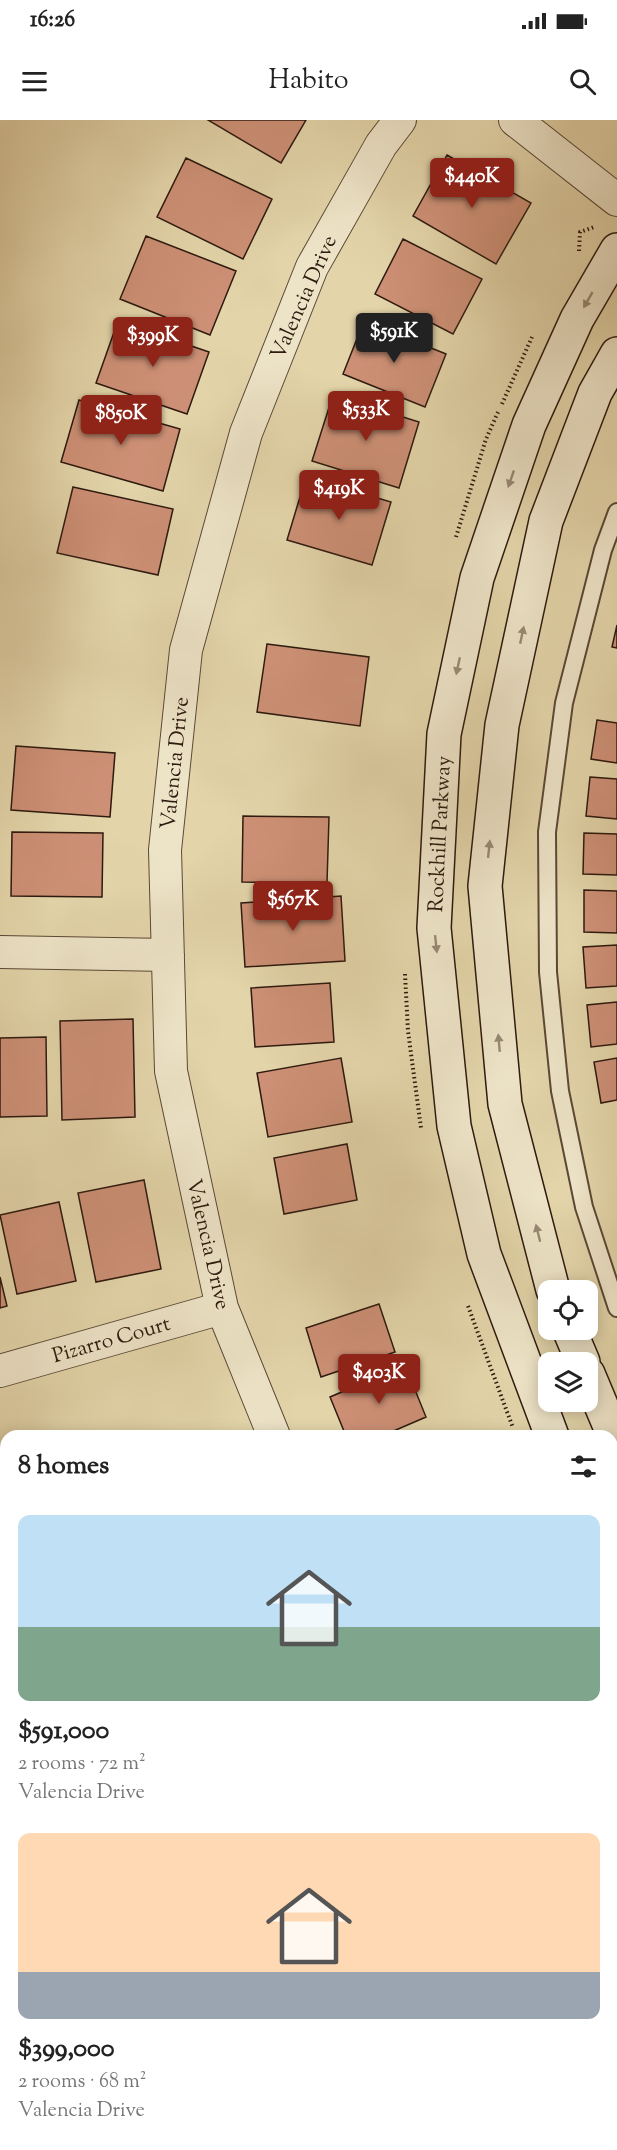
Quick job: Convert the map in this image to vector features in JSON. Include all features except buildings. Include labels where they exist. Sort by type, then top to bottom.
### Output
[{"type":"street","name":"Valencia Drive","points":[[272,1430],[222,1308],[171,1071],[165,850],[186,650],[246,433],[307,278],[381,146],[400,120]]},
{"type":"street","points":[[515,120],[617,200]]},
{"type":"street","name":"Rockhill Parkway","points":[[550,1430],[484,1254],[454,1126],[434,928],[444,734],[477,578],[529,425],[577,319],[617,250]]},
{"type":"street","points":[[550,1280],[505,1104],[485,886],[502,725],[546,520],[595,393],[617,354]]},
{"type":"street","points":[[0,952],[168,955]]},
{"type":"street","name":"Pizarro Court","points":[[0,1371],[222,1308]]},
{"type":"street","points":[[598,1398],[612,1430]]},
{"type":"lane","points":[[617,512],[603,550],[564,703],[547,844],[548,972],[560,1091],[585,1207],[617,1308]]}]
